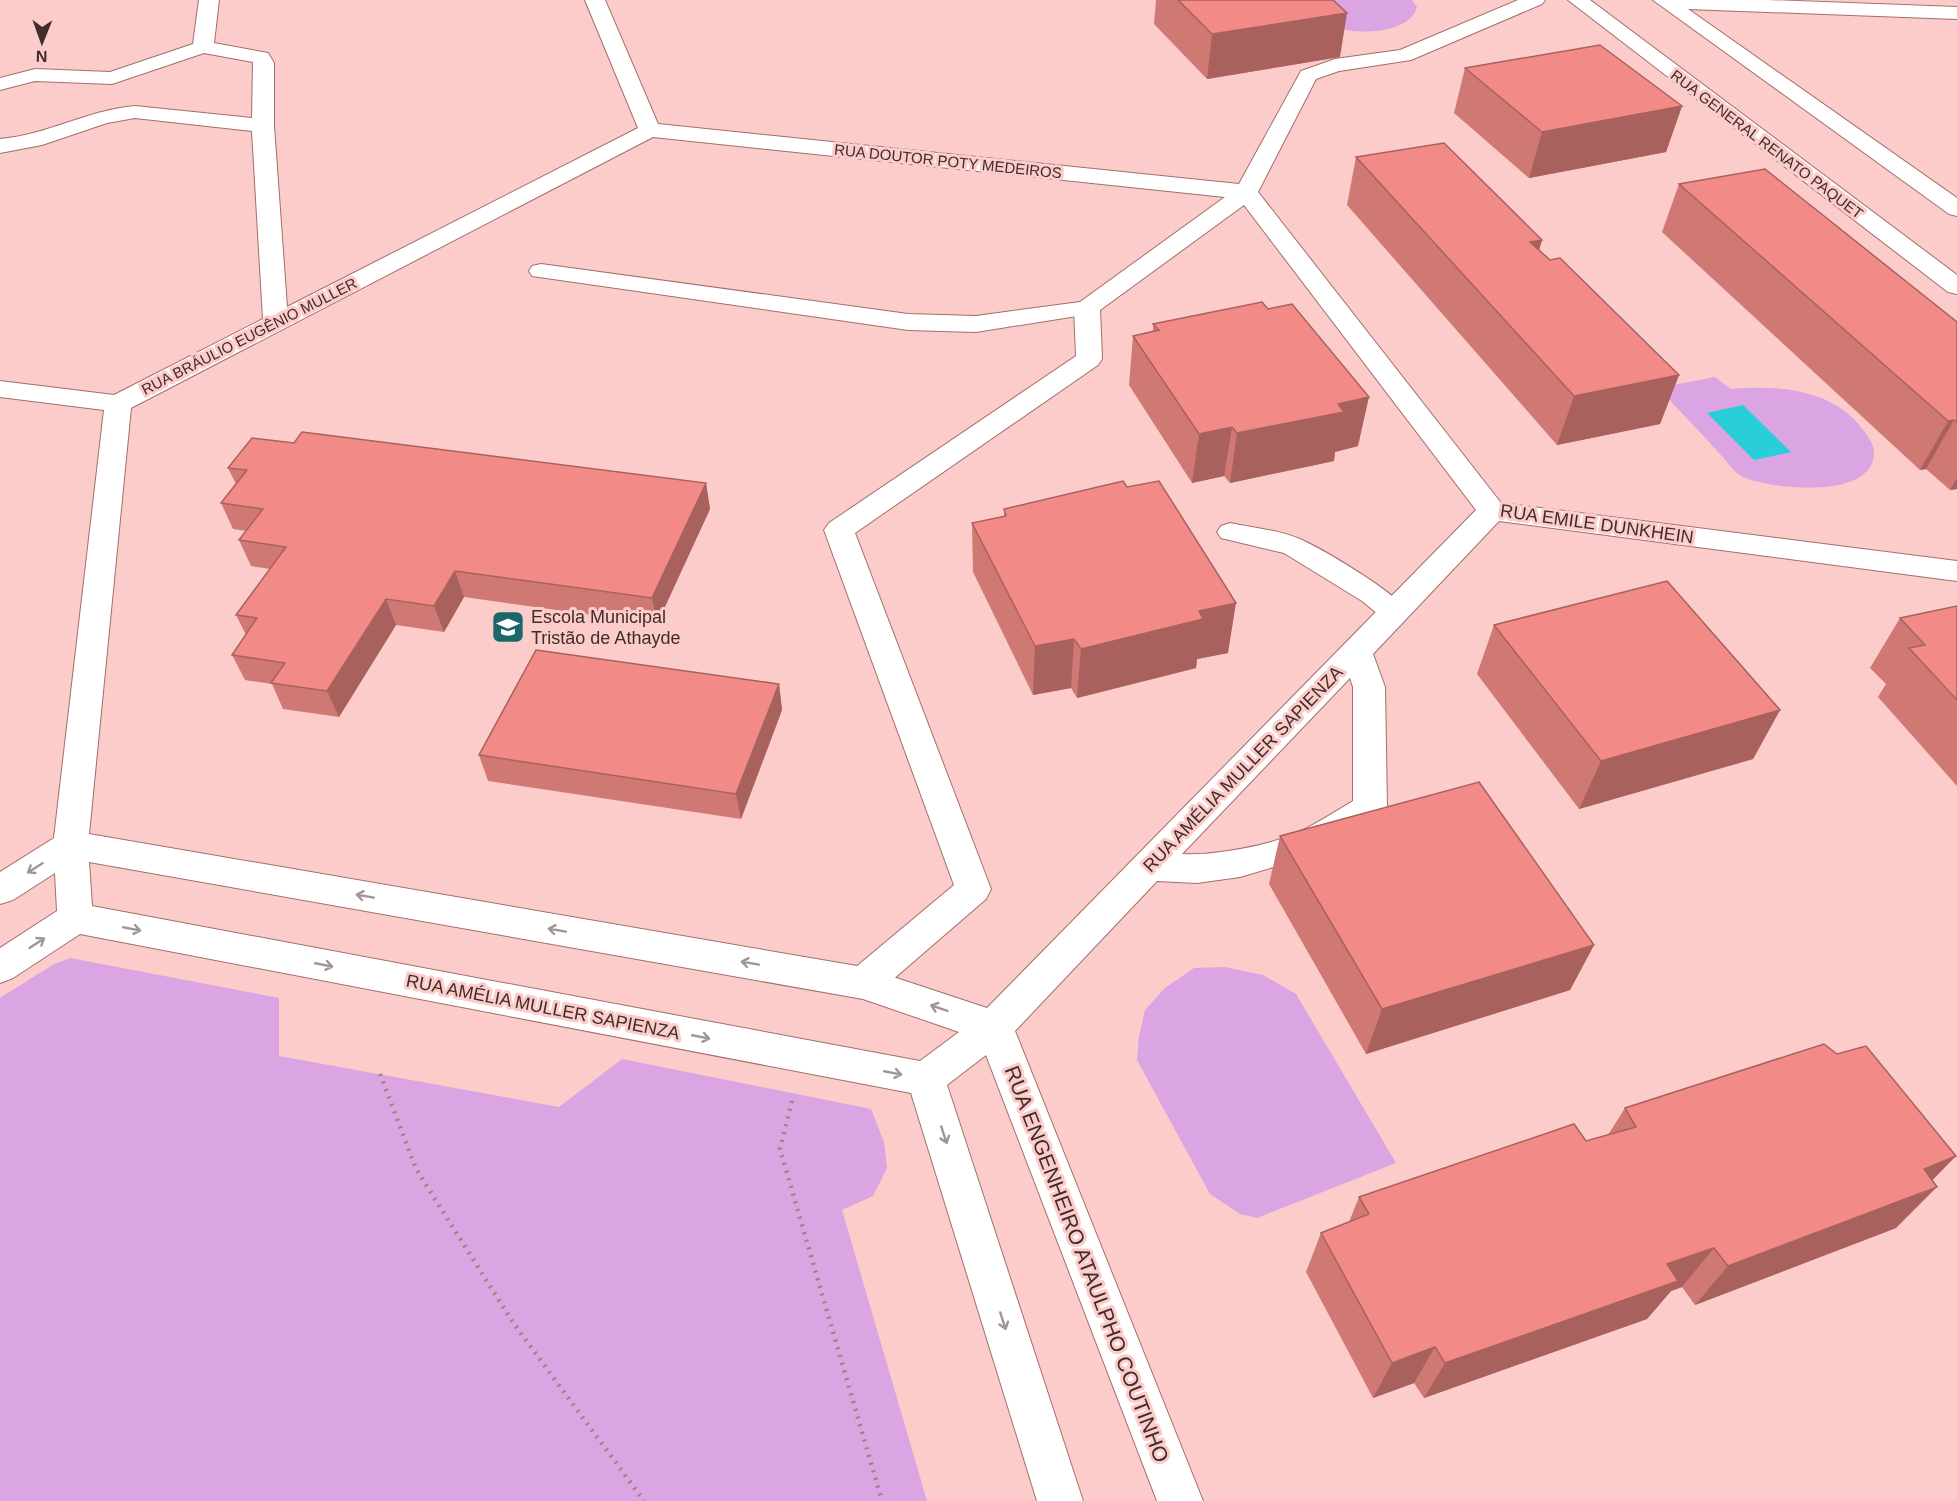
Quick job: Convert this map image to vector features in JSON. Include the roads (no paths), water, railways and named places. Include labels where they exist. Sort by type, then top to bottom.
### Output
[{"type":"street","points":[[204,47],[209,0]]},
{"type":"street","points":[[594,0],[650,130]]},
{"type":"street","points":[[541,271],[908,322],[976,324],[1087,308],[1246,192],[1308,75],[1335,65],[1404,56],[1535,0]]},
{"type":"street","name":"RUA GENERAL RENATO PAQUET","points":[[1578,0],[1957,287]]},
{"type":"street","points":[[1665,1],[1957,13]]},
{"type":"street","points":[[1665,1],[1957,209]]},
{"type":"street","points":[[0,84],[35,75],[94,80],[112,78],[204,47],[261,57],[264,63],[262,126],[276,322]]},
{"type":"street","points":[[0,146],[24,143],[118,112],[262,126]]},
{"type":"street","name":"RUA DOUTOR POTY MEDEIROS","points":[[650,130],[1246,192]]},
{"type":"street","name":"RUA BRÁULIO EUGÊNIO MULLER","points":[[118,404],[650,130]]},
{"type":"street","name":"RUA EMILE DUNKHEIN","points":[[1246,192],[1492,511],[1957,571]]},
{"type":"street","points":[[863,983],[973,889],[840,530],[1089,359],[1087,308]]},
{"type":"street","points":[[0,389],[118,404],[71,846],[75,918],[0,967]]},
{"type":"street","name":"RUA AMÉLIA MULLER SAPIENZA","points":[[75,918],[926,1080],[994,1027],[1492,511]]},
{"type":"street","points":[[1148,867],[1197,869],[1240,863],[1309,843],[1370,807],[1369,687],[1356,651]]},
{"type":"street","points":[[0,890],[71,846],[863,983],[994,1027]]},
{"type":"street","name":"RUA ENGENHEIRO ATAULPHO COUTINHO","points":[[994,1027],[1180,1501]]},
{"type":"street","points":[[926,1080],[1060,1501]]},
{"type":"lane","points":[[1230,532],[1292,546],[1372,594],[1394,612]]},
{"type":"water","points":[[1743,405],[1791,452],[1754,460],[1707,413]]},
{"type":"place","name":"Escola Municipal Tristão de Athayde","points":[[508,627]]}]
